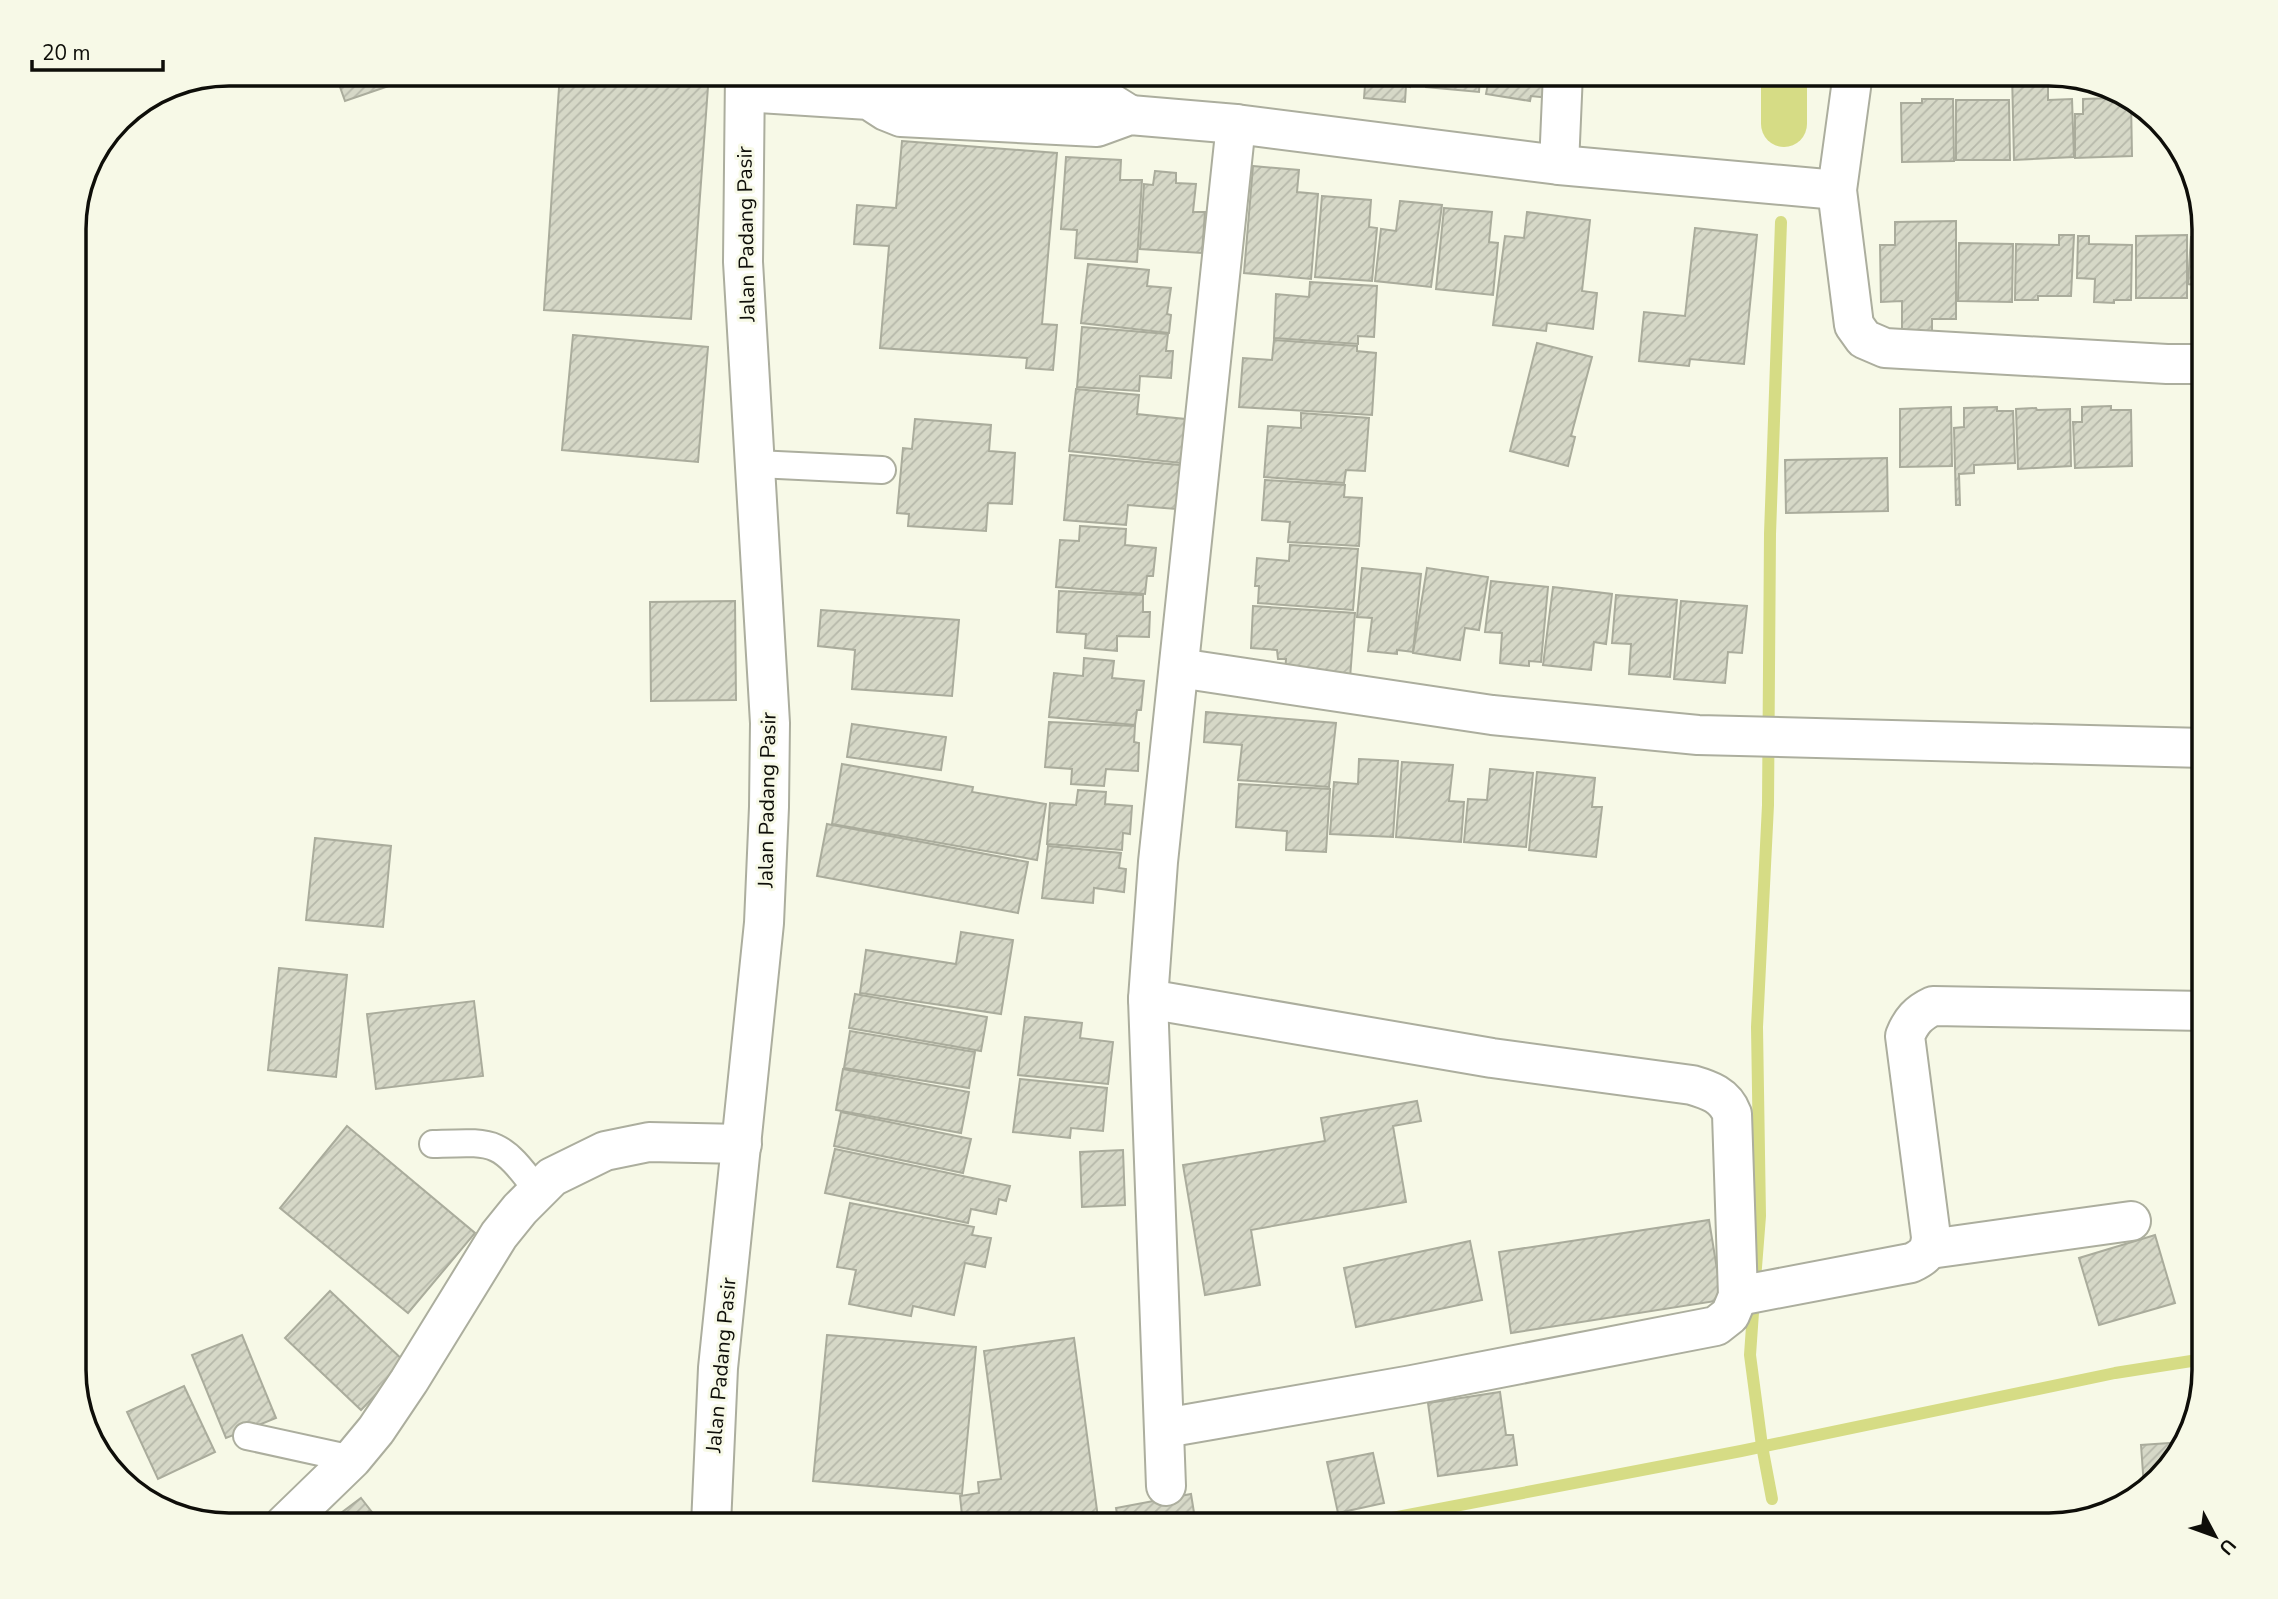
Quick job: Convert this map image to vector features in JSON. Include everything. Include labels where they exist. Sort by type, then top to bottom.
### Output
[{"type":"main road","name":"Jalan Padang Pasir","points":[[712,1513],[718,1368],[764,923],[770,772],[770,723],[743,262],[745,86]]},
{"type":"main road","points":[[767,86],[869,100],[901,117],[1107,103],[1236,124],[1559,165],[1837,190]]},
{"type":"main road","points":[[1559,165],[1562,86]]},
{"type":"main road","points":[[1851,86],[1837,190],[1854,325],[1864,339],[1885,348],[1898,349],[2192,364]]},
{"type":"main road","points":[[1166,1486],[1148,999],[1158,862],[1236,124]]},
{"type":"main road","points":[[1179,668],[1492,715],[1699,734],[2192,748]]},
{"type":"main road","points":[[1148,999],[1492,1058],[1692,1085],[1718,1094],[1729,1106],[1732,1114],[1756,1293]]},
{"type":"main road","points":[[1164,1428],[1412,1385],[1705,1329],[1716,1326],[1756,1293],[1911,1263],[1922,1258],[1930,1249],[1931,1237],[1905,1036],[1918,1014],[1933,1006],[2192,1011]]},
{"type":"main road","points":[[296,1513],[352,1459],[376,1430],[499,1235],[545,1184],[606,1151],[649,1142],[742,1144]]},
{"type":"main road","points":[[1930,1249],[2131,1221]]},
{"type":"lane","points":[[755,464],[882,470]]},
{"type":"lane","points":[[433,1144],[479,1142],[494,1146],[545,1184]]},
{"type":"lane","points":[[247,1436],[352,1459]]},
{"type":"building","points":[[340,86],[389,86],[345,101]]},
{"type":"building","points":[[559,86],[708,86],[691,319],[544,310]]},
{"type":"building","points":[[1365,86],[1406,86],[1405,102],[1364,98]]},
{"type":"building","points":[[1426,86],[1479,86],[1479,92]]},
{"type":"building","points":[[1488,86],[1551,86],[1549,98],[1531,96],[1530,101],[1486,94]]},
{"type":"building","points":[[2012,86],[2048,86],[2048,100],[2072,99],[2074,157],[2014,160]]},
{"type":"building","points":[[2108,98],[2131,112],[2132,156],[2075,158],[2075,114],[2083,114],[2083,99]]},
{"type":"building","points":[[1922,99],[1953,99],[1954,161],[1902,162],[1901,103],[1922,103]]},
{"type":"building","points":[[1956,100],[2009,100],[2010,160],[1956,160]]},
{"type":"building","points":[[902,141],[1057,153],[1042,324],[1057,325],[1053,370],[1026,368],[1027,358],[880,348],[889,246],[854,244],[857,205],[896,208]]},
{"type":"building","points":[[1066,157],[1121,160],[1120,180],[1142,180],[1137,262],[1075,258],[1077,230],[1061,229]]},
{"type":"building","points":[[1253,166],[1299,170],[1297,192],[1318,194],[1311,279],[1244,273]]},
{"type":"building","points":[[1155,171],[1176,173],[1176,183],[1196,184],[1193,212],[1205,212],[1202,253],[1140,249],[1144,184],[1153,185]]},
{"type":"building","points":[[1322,196],[1371,200],[1369,227],[1377,228],[1372,281],[1315,277]]},
{"type":"building","points":[[1400,201],[1442,205],[1431,287],[1375,281],[1381,229],[1396,231]]},
{"type":"building","points":[[1444,208],[1492,212],[1489,242],[1498,243],[1493,295],[1436,289]]},
{"type":"building","points":[[1527,212],[1590,220],[1582,291],[1597,293],[1593,329],[1547,323],[1546,331],[1493,325],[1505,236],[1524,238]]},
{"type":"building","points":[[1956,221],[1956,319],[1932,319],[1932,332],[1902,333],[1902,301],[1881,302],[1880,245],[1895,245],[1895,222]]},
{"type":"building","points":[[1695,228],[1757,235],[1744,364],[1690,359],[1689,366],[1639,361],[1644,312],[1685,316]]},
{"type":"building","points":[[2059,235],[2074,235],[2071,296],[2038,296],[2038,300],[2015,300],[2016,244],[2059,245]]},
{"type":"building","points":[[2187,235],[2187,298],[2136,298],[2136,236]]},
{"type":"building","points":[[2078,236],[2089,236],[2089,244],[2132,245],[2131,300],[2094,302],[2095,279],[2077,278]]},
{"type":"building","points":[[2191,237],[2192,284],[2188,284]]},
{"type":"building","points":[[1959,243],[2013,244],[2012,302],[1958,301]]},
{"type":"building","points":[[1088,264],[1149,270],[1147,286],[1171,288],[1167,314],[1171,315],[1169,333],[1081,323]]},
{"type":"building","points":[[1310,282],[1377,286],[1374,337],[1358,336],[1358,344],[1274,338],[1276,294],[1309,297]]},
{"type":"building","points":[[1082,327],[1168,334],[1166,351],[1173,351],[1171,378],[1140,376],[1139,391],[1077,387]]},
{"type":"building","points":[[573,335],[708,347],[698,462],[562,450]]},
{"type":"building","points":[[1274,340],[1357,346],[1357,351],[1376,353],[1372,415],[1239,407],[1243,358],[1272,360]]},
{"type":"building","points":[[1537,343],[1592,357],[1571,436],[1575,437],[1568,466],[1510,451]]},
{"type":"building","points":[[1076,389],[1139,395],[1137,414],[1185,419],[1181,463],[1069,451]]},
{"type":"building","points":[[2111,406],[2111,410],[2131,410],[2132,466],[2075,468],[2073,422],[2082,422],[2082,407]]},
{"type":"building","points":[[1951,407],[1952,466],[1900,467],[1900,409]]},
{"type":"building","points":[[1997,407],[1997,411],[2013,411],[2015,463],[1974,465],[1974,473],[1959,474],[1960,505],[1956,505],[1954,428],[1964,427],[1964,408]]},
{"type":"building","points":[[2016,409],[2070,409],[2071,466],[2018,469]]},
{"type":"building","points":[[1301,413],[1369,418],[1365,471],[1346,470],[1344,483],[1264,477],[1268,426],[1301,428]]},
{"type":"building","points":[[915,419],[991,425],[989,451],[1015,453],[1012,504],[988,503],[986,531],[908,526],[909,514],[897,513],[903,448],[912,449]]},
{"type":"building","points":[[1070,455],[1180,465],[1176,509],[1128,505],[1126,525],[1064,520]]},
{"type":"building","points":[[1887,458],[1888,511],[1786,513],[1785,460]]},
{"type":"building","points":[[1265,480],[1345,485],[1344,497],[1362,498],[1359,546],[1288,542],[1290,522],[1262,520]]},
{"type":"building","points":[[1080,526],[1126,529],[1125,545],[1156,548],[1153,576],[1147,576],[1145,594],[1056,587],[1060,540],[1079,541]]},
{"type":"building","points":[[1290,545],[1358,549],[1353,610],[1258,603],[1259,586],[1255,586],[1257,558],[1289,561]]},
{"type":"building","points":[[1362,568],[1421,574],[1413,652],[1397,650],[1397,654],[1368,651],[1372,618],[1357,617]]},
{"type":"building","points":[[1427,568],[1488,577],[1479,630],[1465,628],[1460,660],[1413,653]]},
{"type":"building","points":[[1491,581],[1548,587],[1541,662],[1529,661],[1529,666],[1500,663],[1502,633],[1485,632]]},
{"type":"building","points":[[1553,587],[1612,594],[1606,644],[1594,642],[1591,670],[1543,665]]},
{"type":"building","points":[[1059,591],[1143,595],[1143,612],[1150,612],[1149,637],[1117,636],[1117,651],[1085,648],[1086,634],[1057,632]]},
{"type":"building","points":[[1616,595],[1677,600],[1670,677],[1629,674],[1631,644],[1612,643]]},
{"type":"building","points":[[735,601],[736,700],[651,701],[650,602]]},
{"type":"building","points":[[1681,601],[1747,606],[1742,653],[1728,652],[1725,683],[1674,679]]},
{"type":"building","points":[[1253,606],[1355,613],[1350,678],[1285,674],[1286,659],[1278,659],[1277,650],[1251,648]]},
{"type":"building","points":[[821,610],[959,620],[952,696],[852,689],[855,650],[818,646]]},
{"type":"building","points":[[1084,658],[1114,661],[1112,678],[1144,681],[1141,710],[1137,710],[1135,725],[1049,717],[1054,673],[1083,676]]},
{"type":"building","points":[[1206,712],[1336,723],[1329,787],[1238,780],[1242,745],[1204,742]]},
{"type":"building","points":[[1049,722],[1135,726],[1134,742],[1139,743],[1138,771],[1106,769],[1104,786],[1071,784],[1072,769],[1045,767]]},
{"type":"building","points":[[852,724],[946,737],[941,770],[847,757]]},
{"type":"building","points":[[1359,759],[1398,761],[1393,837],[1330,834],[1334,782],[1358,784]]},
{"type":"building","points":[[1402,762],[1453,765],[1449,801],[1464,802],[1461,842],[1396,837]]},
{"type":"building","points":[[842,764],[973,787],[972,792],[1046,804],[1037,860],[832,824]]},
{"type":"building","points":[[1490,769],[1533,773],[1526,847],[1464,842],[1468,799],[1487,800]]},
{"type":"building","points":[[1537,772],[1595,778],[1592,807],[1602,807],[1596,857],[1529,850]]},
{"type":"building","points":[[1239,784],[1330,789],[1326,852],[1286,850],[1287,831],[1236,827]]},
{"type":"building","points":[[1078,790],[1106,792],[1105,804],[1132,806],[1130,834],[1123,833],[1122,850],[1047,844],[1050,803],[1076,805]]},
{"type":"building","points":[[827,824],[1028,862],[1018,913],[817,876]]},
{"type":"building","points":[[315,838],[391,846],[383,927],[306,920]]},
{"type":"building","points":[[1048,846],[1121,853],[1119,868],[1126,869],[1124,892],[1094,888],[1093,903],[1042,898]]},
{"type":"building","points":[[961,932],[1013,940],[1001,1014],[860,993],[866,950],[956,964]]},
{"type":"building","points":[[279,968],[347,975],[336,1077],[268,1070]]},
{"type":"building","points":[[855,994],[987,1017],[981,1051],[849,1028]]},
{"type":"building","points":[[474,1001],[483,1076],[376,1089],[367,1014]]},
{"type":"building","points":[[1025,1017],[1082,1023],[1080,1038],[1113,1042],[1108,1084],[1018,1075]]},
{"type":"building","points":[[850,1031],[975,1052],[969,1088],[844,1068]]},
{"type":"building","points":[[843,1069],[969,1092],[961,1133],[836,1110]]},
{"type":"building","points":[[1020,1079],[1107,1088],[1103,1131],[1071,1128],[1070,1138],[1013,1132]]},
{"type":"building","points":[[1417,1101],[1421,1121],[1393,1126],[1406,1202],[1251,1230],[1260,1285],[1205,1295],[1183,1165],[1325,1141],[1321,1118]]},
{"type":"building","points":[[841,1112],[971,1139],[963,1173],[834,1146]]},
{"type":"building","points":[[347,1126],[475,1233],[408,1313],[280,1208]]},
{"type":"building","points":[[835,1149],[1010,1186],[1006,1201],[999,1199],[996,1214],[971,1209],[968,1223],[825,1193]]},
{"type":"building","points":[[1123,1150],[1125,1205],[1082,1207],[1080,1152]]},
{"type":"building","points":[[850,1203],[974,1227],[972,1235],[991,1238],[985,1267],[965,1263],[954,1315],[913,1306],[911,1316],[849,1304],[856,1270],[837,1267]]},
{"type":"building","points":[[1709,1220],[1722,1300],[1511,1333],[1499,1252]]},
{"type":"building","points":[[2155,1235],[2175,1303],[2099,1325],[2079,1258]]},
{"type":"building","points":[[1470,1241],[1482,1300],[1356,1327],[1344,1268]]},
{"type":"building","points":[[330,1291],[406,1363],[361,1410],[285,1338]]},
{"type":"building","points":[[242,1335],[276,1418],[226,1438],[192,1355]]},
{"type":"building","points":[[827,1335],[976,1347],[962,1494],[813,1481]]},
{"type":"building","points":[[1074,1338],[1097,1513],[962,1513],[960,1496],[979,1493],[978,1482],[1001,1479],[984,1351]]},
{"type":"building","points":[[184,1386],[215,1452],[158,1479],[127,1412]]},
{"type":"building","points":[[1500,1392],[1506,1435],[1513,1435],[1517,1465],[1438,1476],[1428,1403]]},
{"type":"building","points":[[2173,1443],[2143,1478],[2141,1445]]},
{"type":"building","points":[[1373,1453],[1384,1503],[1338,1513],[1327,1462]]},
{"type":"building","points":[[1191,1494],[1194,1513],[1117,1513],[1116,1508]]},
{"type":"building","points":[[361,1498],[373,1513],[341,1513]]},
{"type":"waterway","points":[[1784,86],[1784,124]]},
{"type":"waterway","points":[[1755,1280],[1760,1216],[1757,1027],[1768,805],[1770,534],[1781,222]]},
{"type":"waterway","points":[[1754,1298],[1750,1355],[1772,1499]]},
{"type":"waterway","points":[[1418,1513],[1741,1451],[2115,1373],[2192,1361]]}]
